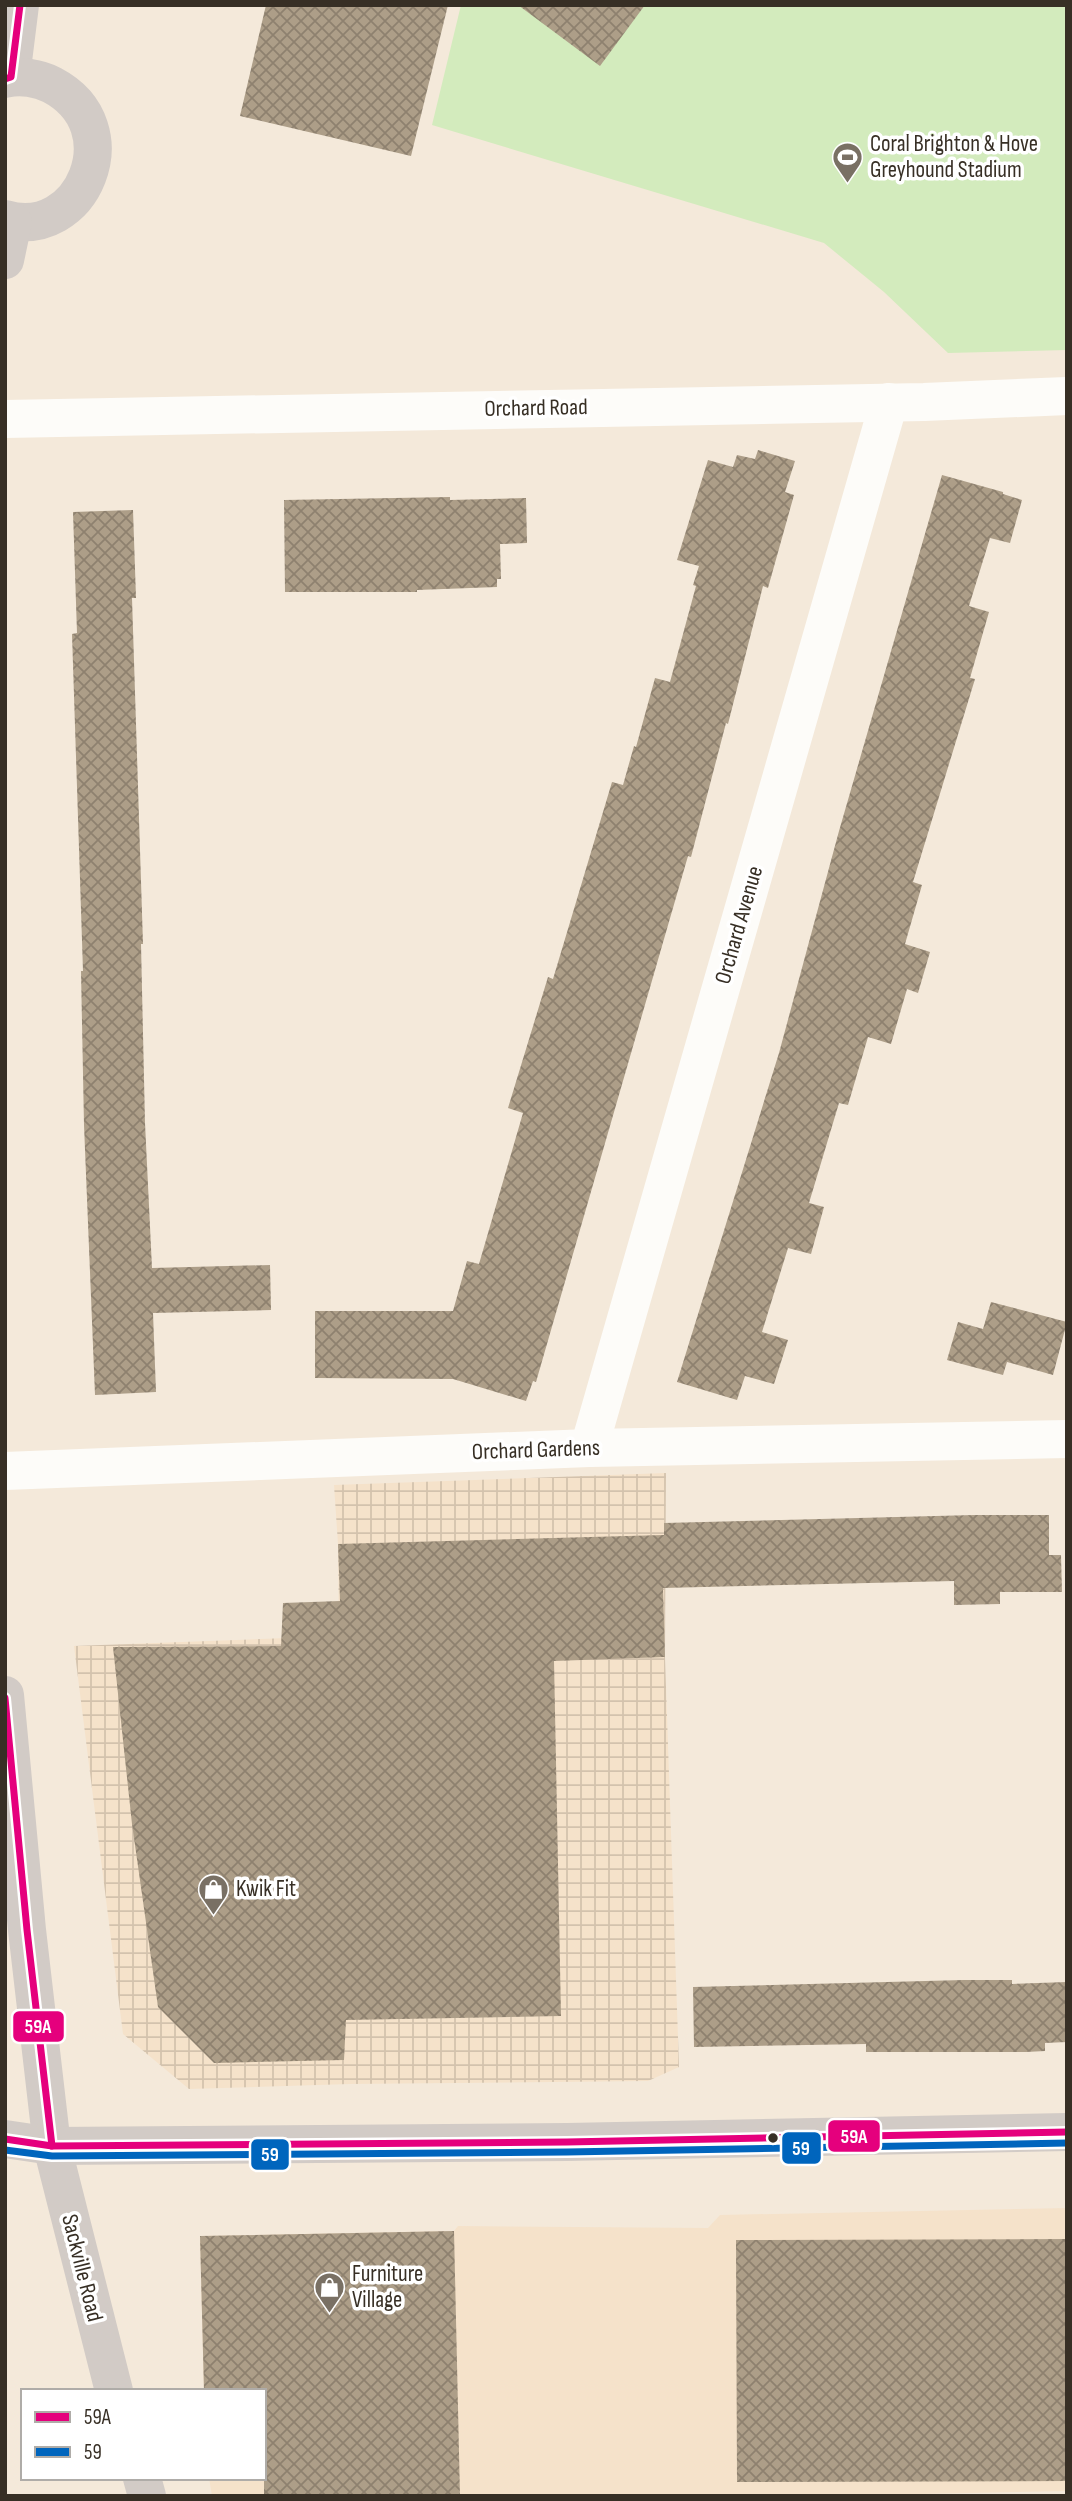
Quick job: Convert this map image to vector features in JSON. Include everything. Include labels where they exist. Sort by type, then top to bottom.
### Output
[{"type":"main road","points":[[5,260],[9,220],[38,220],[61,211],[79,194],[91,172],[94,143],[86,115],[66,92],[40,79],[8,78],[20,5]]},
{"type":"main road","name":"Sackville Road","points":[[5,1695],[27,1930],[52,2146],[113,2389]]},
{"type":"main road","points":[[5,2139],[52,2146],[684,2140],[1067,2132]]},
{"type":"street","name":"Orchard Road","points":[[5,419],[889,402],[1067,396]]},
{"type":"street","name":"Orchard Avenue","points":[[589,1448],[889,402]]},
{"type":"street","name":"Orchard Gardens","points":[[5,1471],[589,1448],[1067,1439]]},
{"type":"shaded area","points":[[666,1473],[665,1657],[679,2067],[648,2081],[350,2084],[189,2089],[123,2034],[74,1646],[339,1636],[334,1485]]},
{"type":"shaded area","points":[[1067,2208],[1067,2491],[825,2496],[212,2496],[209,2480],[266,2480],[266,2389],[204,2389],[200,2236],[454,2231],[458,2226],[708,2228],[720,2215]]},
{"type":"green space","name":"Coral Brighton & Hove Greyhound Stadium","points":[[461,5],[1067,5],[1067,350],[948,353],[884,292],[824,243],[432,125]]},
{"type":"building","points":[[266,5],[448,5],[411,156],[240,116]]},
{"type":"building","points":[[518,5],[645,5],[600,66]]},
{"type":"building","points":[[758,450],[795,461],[785,492],[794,495],[768,588],[763,586],[691,857],[688,856],[536,1382],[533,1381],[526,1401],[453,1379],[315,1378],[315,1311],[453,1311],[467,1261],[479,1264],[523,1113],[508,1108],[548,977],[553,979],[612,782],[623,785],[655,678],[670,682],[699,566],[677,560],[708,460],[733,467],[737,455],[755,459]]},
{"type":"building","points":[[942,475],[1022,500],[1010,543],[990,538],[969,606],[989,612],[970,678],[975,679],[913,882],[922,885],[905,944],[930,952],[918,993],[907,989],[891,1044],[868,1037],[848,1105],[839,1103],[809,1203],[824,1207],[811,1254],[788,1248],[762,1332],[788,1340],[774,1384],[745,1376],[737,1400],[677,1382],[779,1053],[839,831]]},
{"type":"building","points":[[450,497],[450,500],[526,498],[527,543],[500,544],[501,579],[497,579],[497,587],[417,592],[285,592],[284,500]]},
{"type":"building","points":[[133,510],[136,598],[132,598],[143,944],[145,1123],[152,1268],[270,1265],[271,1310],[153,1313],[156,1392],[95,1395],[84,1125],[83,971],[72,634],[77,633],[73,512]]},
{"type":"building","points":[[991,1302],[1067,1322],[1053,1375],[1007,1362],[1003,1375],[947,1360],[958,1322],[983,1329]]},
{"type":"building","points":[[1049,1515],[1049,1555],[1061,1555],[1062,1592],[1000,1592],[1000,1604],[954,1605],[954,1581],[663,1588],[665,1657],[554,1661],[561,2016],[346,2020],[344,2060],[214,2063],[158,2007],[132,1824],[113,1647],[281,1646],[283,1603],[340,1601],[338,1544],[664,1535],[664,1523]]},
{"type":"building","points":[[1012,1980],[1012,1984],[1067,1982],[1067,2042],[1045,2043],[1045,2051],[1026,2052],[866,2052],[866,2044],[694,2047],[693,1987]]},
{"type":"building","name":"Furniture Village","points":[[454,2231],[460,2496],[264,2496],[266,2389],[204,2389],[200,2236]]},
{"type":"building","points":[[1067,2239],[1067,2481],[737,2482],[736,2240]]},
{"type":"transit line","name":"59A","points":[[5,79],[11,77],[20,5]]},
{"type":"transit line","name":"59A","points":[[5,1698],[27,1930],[52,2146]]},
{"type":"transit line","name":"59A","points":[[5,2139],[52,2146],[567,2142],[1067,2132]]},
{"type":"transit line","name":"59","points":[[5,2150],[52,2156],[567,2152],[1067,2143]]},
{"type":"place","name":"Coral Brighton & Hove Greyhound Stadium","points":[[847,184]]},
{"type":"place","name":"Kwik Fit","points":[[213,1916]]},
{"type":"place","name":"Furniture Village","points":[[329,2314]]}]
